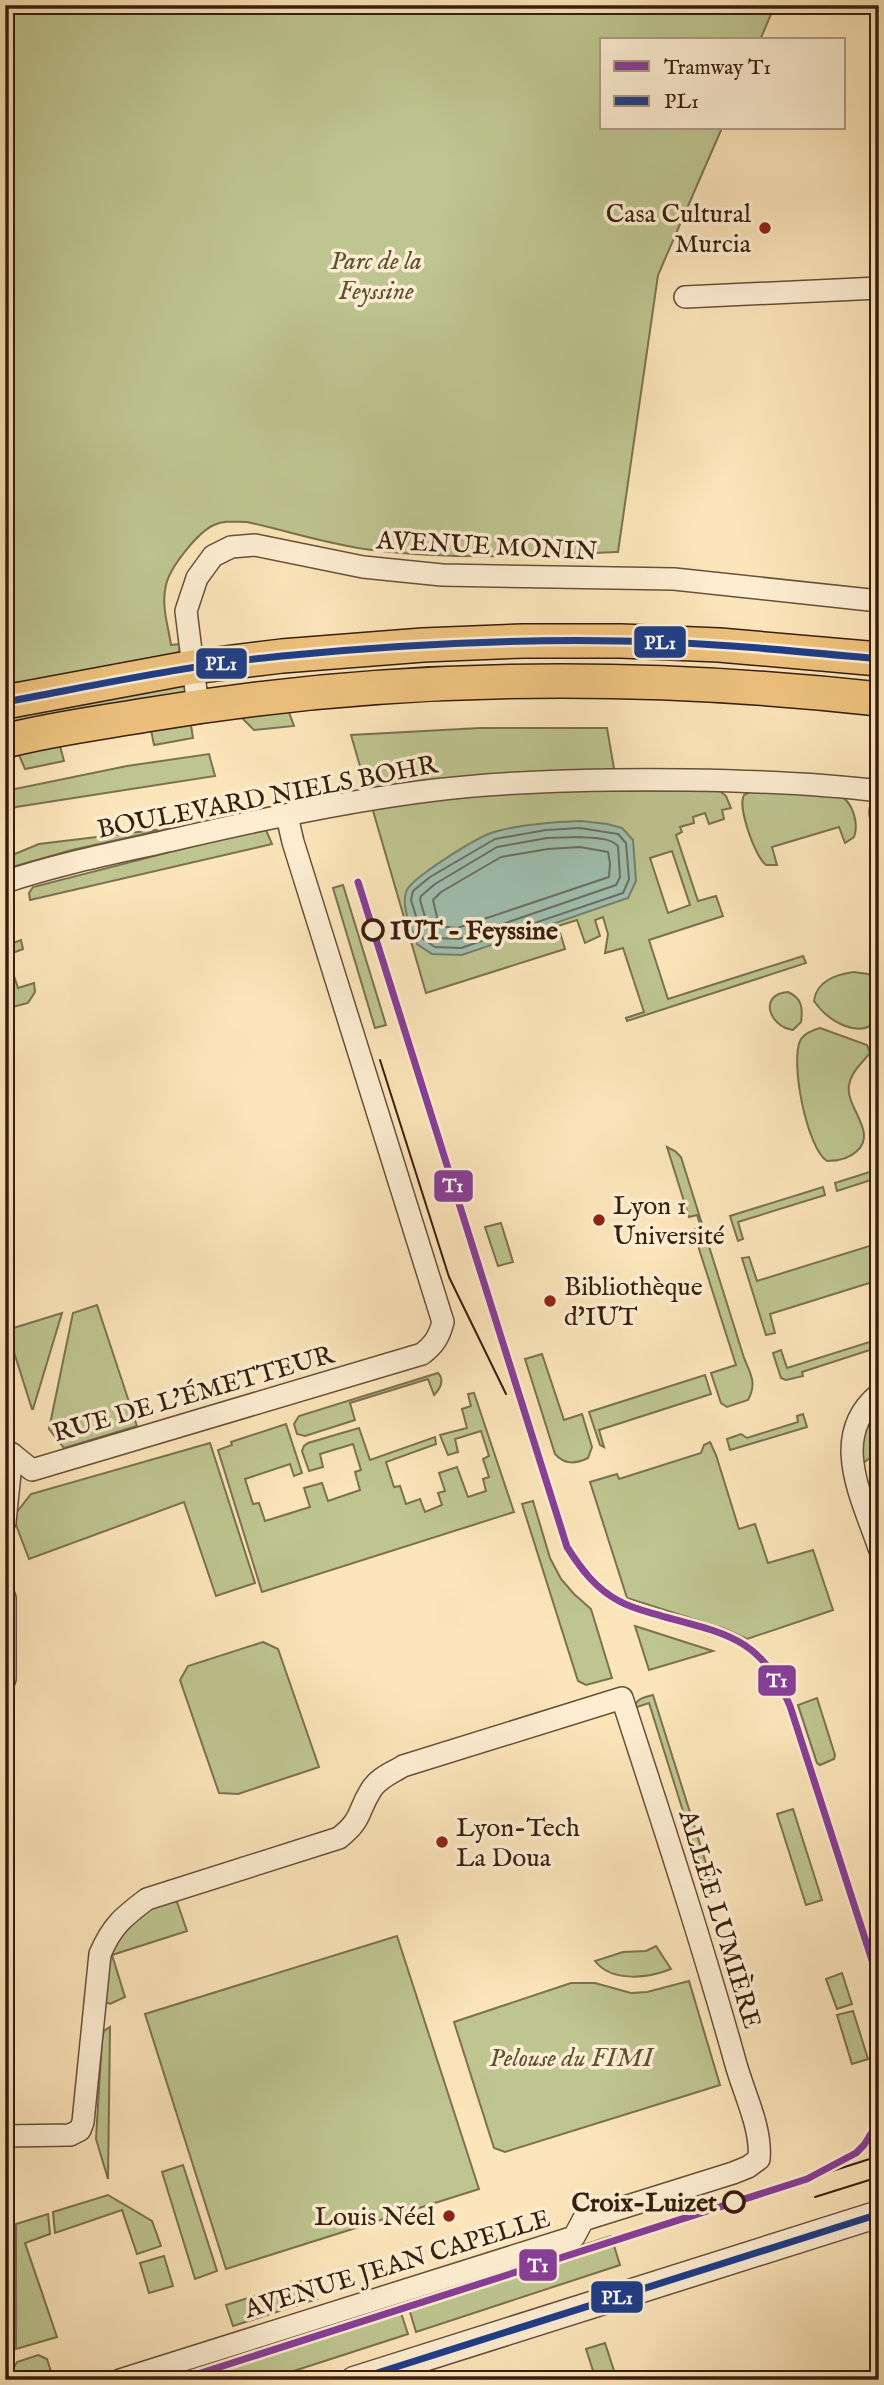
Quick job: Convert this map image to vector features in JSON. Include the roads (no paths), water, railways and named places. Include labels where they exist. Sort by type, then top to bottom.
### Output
[{"type":"main road","points":[[5,702],[193,667],[282,656],[423,645],[621,641],[719,645],[879,659]]},
{"type":"main road","points":[[5,741],[198,707],[295,694],[524,680],[705,683],[879,699]]},
{"type":"street","points":[[685,297],[879,288]]},
{"type":"street","name":"AVENUE MONIN","points":[[198,707],[186,611],[197,578],[213,556],[231,547],[255,545],[363,567],[442,575],[674,579],[879,601]]},
{"type":"street","name":"BOULEVARD NIELS BOHR","points":[[5,882],[93,858],[235,825],[435,790],[529,782],[637,779],[755,782],[879,791]]},
{"type":"street","name":"RUE DE L'ÉMETTEUR","points":[[8,1454],[32,1470],[422,1354],[433,1346],[440,1335],[443,1322],[287,816]]},
{"type":"street","points":[[879,1394],[867,1403],[856,1421],[850,1447],[879,1548]]},
{"type":"street","name":"RUE DE L'ÉMETTEUR","points":[[5,1522],[8,1454]]},
{"type":"street","points":[[5,1598],[5,1679]]},
{"type":"street","name":"ALLÉE LUMIÈRE","points":[[5,2136],[70,2135],[80,2130],[100,1954],[109,1933],[147,1899],[340,1838],[354,1827],[380,1779],[403,1766],[622,1698],[709,1967],[760,2144],[759,2159]]},
{"type":"street","name":"AVENUE JEAN CAPELLE","points":[[120,2380],[575,2236],[583,2220],[733,2173],[759,2159]]},
{"type":"street","points":[[354,2380],[879,2214]]},
{"type":"water","points":[[581,821],[622,828],[633,840],[636,881],[628,898],[462,955],[432,954],[417,944],[405,905],[406,892],[431,868],[460,849],[494,832],[537,824]]},
{"type":"tram line","name":"T1","points":[[358,882],[567,1547],[590,1578],[603,1591],[624,1604],[726,1635],[755,1653],[768,1667],[790,1706],[879,1982]]},
{"type":"tram line","points":[[380,1060],[449,1277],[506,1394]]},
{"type":"tram line","name":"T1","points":[[179,2380],[807,2179],[856,2153],[879,2121]]},
{"type":"tram line","points":[[807,2179],[879,2156]]},
{"type":"tram line","points":[[815,2197],[879,2177]]},
{"type":"place","name":"Casa Cultural Murcia","points":[[765,228]]},
{"type":"place","name":"IUT - Feyssine","points":[[373,930]]},
{"type":"place","name":"Lyon 1 Université","points":[[599,1220]]},
{"type":"place","name":"Bibliothèque d'IUT","points":[[550,1301]]},
{"type":"place","name":"Lyon-Tech La Doua","points":[[442,1842]]},
{"type":"place","name":"Croix-Luizet","points":[[734,2202]]},
{"type":"place","name":"Louis Néel","points":[[449,2216]]},
{"type":"park label","name":"Parc de la Feyssine","points":[[376,275]]},
{"type":"park label","name":"Pelouse du FIMI","points":[[571,2057]]}]
